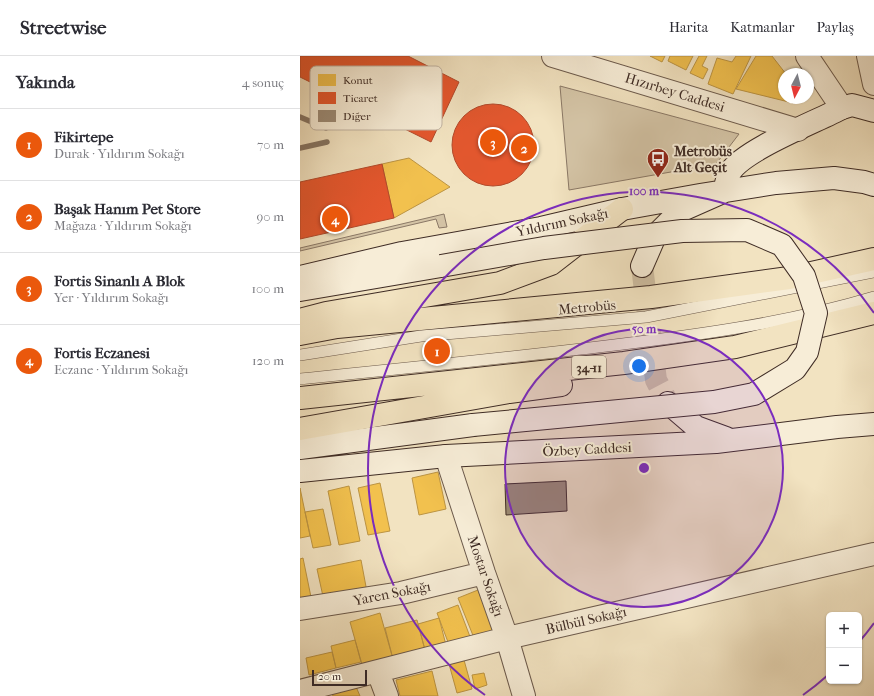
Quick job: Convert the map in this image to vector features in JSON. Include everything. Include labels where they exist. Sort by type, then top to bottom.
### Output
[{"type":"highway","points":[[300,320],[326,313],[500,283],[551,264],[622,209]]},
{"type":"highway","points":[[300,334],[337,326],[651,297],[790,278],[874,259]]},
{"type":"highway","name":"34-11","points":[[300,398],[624,363],[735,347],[874,312]]},
{"type":"highway","points":[[300,429],[509,392],[562,385],[624,363]]},
{"type":"main road","name":"Hızırbey Caddesi","points":[[553,56],[617,74],[798,130]]},
{"type":"main road","points":[[591,56],[617,74]]},
{"type":"main road","points":[[807,56],[842,108]]},
{"type":"main road","points":[[868,56],[874,84]]},
{"type":"main road","points":[[642,266],[655,236],[680,211],[723,192],[730,172],[758,149],[842,108],[852,105],[874,111]]},
{"type":"main road","name":"Yıldırım Sokağı","points":[[300,277],[402,253],[541,228],[622,209],[776,183],[834,178],[864,182],[874,185]]},
{"type":"main road","points":[[300,290],[544,248],[682,231],[747,230],[782,245],[804,276],[816,313],[807,352],[795,369],[754,394],[714,402],[473,425],[300,448]]},
{"type":"main road","points":[[668,403],[696,427],[731,440]]},
{"type":"main road","name":"Özbey Caddesi","points":[[300,471],[446,456],[633,445],[651,447],[731,440],[874,424]]},
{"type":"main road","name":"Mostar Sokağı","points":[[446,456],[507,638],[524,696]]},
{"type":"main road","name":"Bülbül Sokağı","points":[[304,689],[378,672],[507,638],[874,554]]},
{"type":"main road","name":"Yaren Sokağı","points":[[300,609],[401,593],[484,573]]},
{"type":"main road","points":[[378,672],[388,696]]},
{"type":"lane","name":"Metrobüs","points":[[300,355],[421,336],[646,317],[874,272]]},
{"type":"lane","points":[[300,379],[478,361],[715,333],[814,313],[874,297]]},
{"type":"shaded area","points":[[560,86],[739,134],[716,164],[569,190]]},
{"type":"shaded area","points":[[444,214],[447,227],[439,228],[436,219],[300,251],[300,248]]},
{"type":"building: Konut","points":[[334,56],[385,56],[405,66],[329,66]]},
{"type":"building: Konut","points":[[650,56],[665,56],[662,62]]},
{"type":"building: Konut","points":[[670,56],[693,56],[686,70],[668,61]]},
{"type":"building: Konut","points":[[699,56],[707,56],[702,66],[708,69],[703,79],[690,73]]},
{"type":"building: Konut","points":[[736,56],[751,56],[733,94],[708,84],[717,58],[732,62]]},
{"type":"building: Konut","points":[[756,56],[772,56],[781,68],[778,68],[778,99],[736,89]]},
{"type":"building: Konut","points":[[409,158],[450,187],[394,218],[382,164]]},
{"type":"building: Konut","points":[[438,472],[446,509],[419,515],[412,478]]},
{"type":"building: Konut","points":[[380,483],[390,531],[368,535],[358,488]]},
{"type":"building: Konut","points":[[349,486],[360,541],[339,545],[328,491]]},
{"type":"building: Konut","points":[[300,488],[310,536],[300,538]]},
{"type":"building: Konut","points":[[323,509],[331,545],[313,548],[305,512]]},
{"type":"building: Konut","points":[[303,558],[312,602],[300,604],[300,559]]},
{"type":"building: Konut","points":[[361,560],[367,592],[324,601],[317,569]]},
{"type":"building: Konut","points":[[478,590],[496,636],[476,643],[458,598]]},
{"type":"building: Konut","points":[[458,605],[472,642],[451,650],[437,613]]},
{"type":"building: Konut","points":[[380,613],[393,659],[363,668],[350,622]]},
{"type":"building: Konut","points":[[439,618],[446,645],[425,650],[418,624]]},
{"type":"building: Konut","points":[[417,620],[425,650],[393,659],[385,628]]},
{"type":"building: Konut","points":[[355,640],[361,662],[336,668],[331,646]]},
{"type":"building: Konut","points":[[332,652],[336,668],[309,675],[306,658]]},
{"type":"building: Konut","points":[[464,660],[472,689],[457,693],[449,664]]},
{"type":"building: Konut","points":[[432,671],[438,696],[400,696],[396,680]]},
{"type":"building: Konut","points":[[484,673],[487,685],[475,689],[472,675]]},
{"type":"building: Konut","points":[[354,682],[360,696],[333,696],[331,692]]},
{"type":"building: Ticaret","points":[[300,56],[408,56],[428,66],[310,66],[310,82],[300,77]]},
{"type":"building: Ticaret","points":[[442,73],[459,82],[442,118]]},
{"type":"building: Ticaret","points":[[493,104],[509,107],[522,116],[531,129],[534,145],[531,161],[522,174],[509,183],[493,186],[477,183],[464,174],[455,161],[452,145],[455,129],[464,116],[477,107]]},
{"type":"building: Ticaret","points":[[407,130],[437,130],[431,142]]},
{"type":"building: Ticaret","points":[[382,164],[394,218],[300,239],[300,182]]},
{"type":"building: Diğer","points":[[566,481],[567,511],[506,515],[505,484]]},
{"type":"waterway","points":[[300,117],[310,121]]},
{"type":"waterway","points":[[300,148],[327,142]]},
{"type":"tunnel","points":[[642,266],[656,380],[668,403]]},
{"type":"place","name":"Fortis Sinanlı A Blok","points":[[493,142]]},
{"type":"place","name":"Başak Hanım Pet Store","points":[[524,148]]},
{"type":"place","name":"Metrobüs Alt Geçit","points":[[658,178]]},
{"type":"place","name":"Fortis Eczanesi","points":[[335,219]]},
{"type":"place","name":"Fikirtepe","points":[[437,351]]}]
